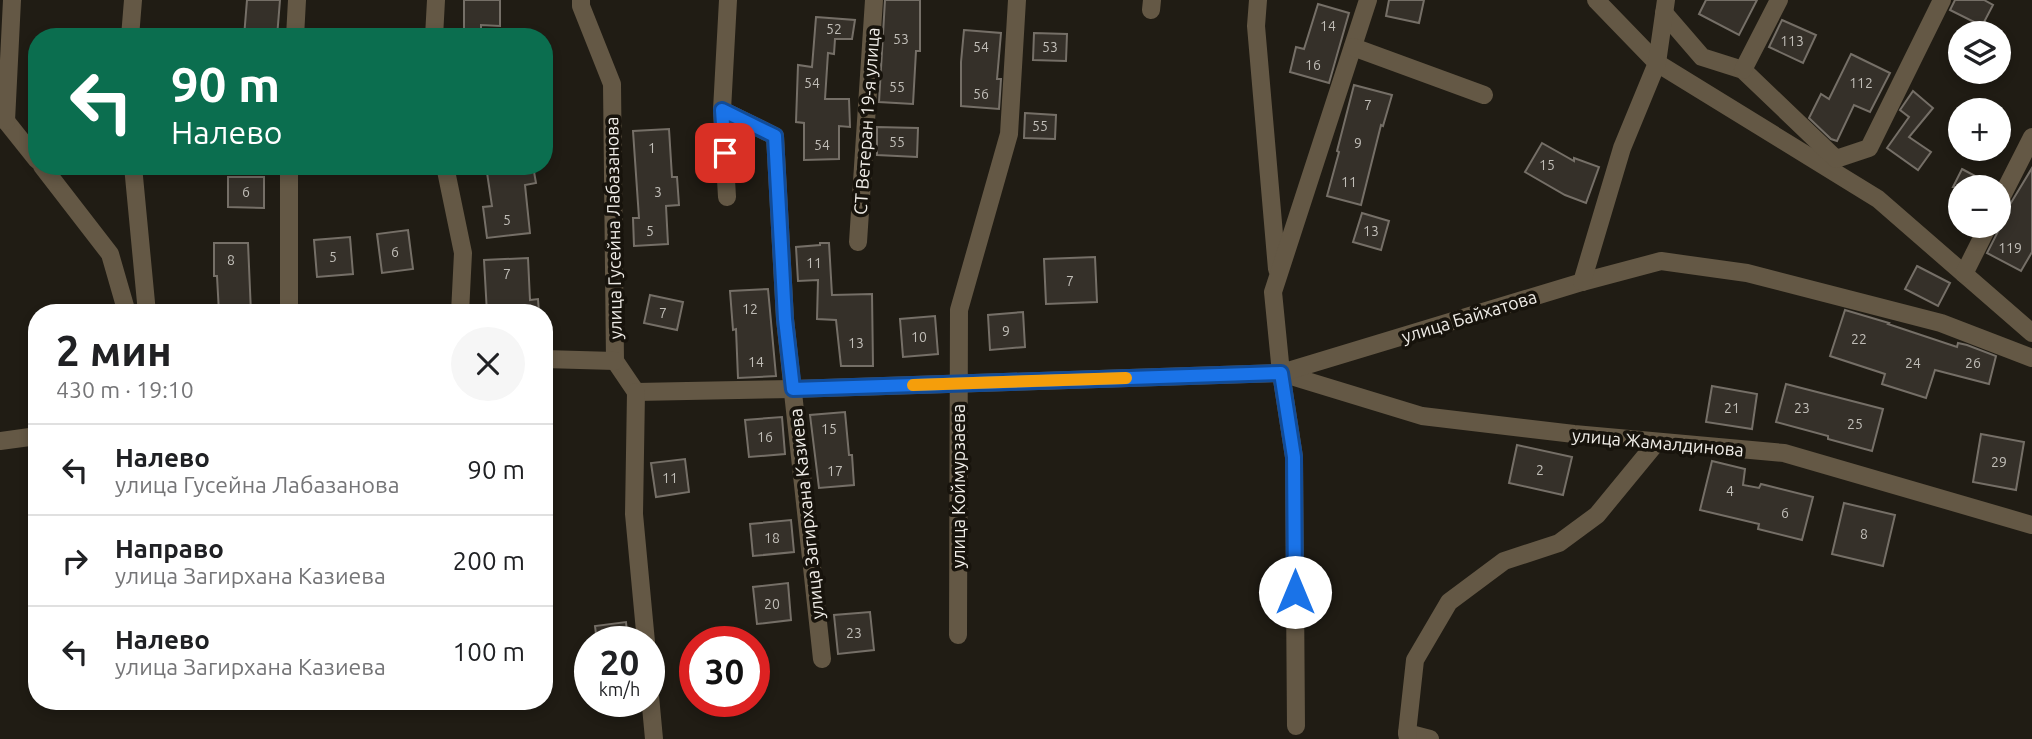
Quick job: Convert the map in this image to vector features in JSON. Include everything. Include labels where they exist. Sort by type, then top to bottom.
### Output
[{"type":"street","points":[[12,0],[3,120],[28,149]]},
{"type":"street","points":[[131,28],[133,0]]},
{"type":"street","points":[[295,28],[297,0]]},
{"type":"street","points":[[434,28],[436,0]]},
{"type":"street","points":[[727,197],[722,110],[728,0]]},
{"type":"street","name":"СТ Ветеран 19-я улица","points":[[858,242],[874,0]]},
{"type":"street","name":"улица Коймурзаева","points":[[958,635],[959,310],[1009,134],[1017,0]]},
{"type":"street","points":[[1258,0],[1256,26],[1278,277]]},
{"type":"street","points":[[1296,726],[1294,457],[1281,373],[1273,292],[1368,0]]},
{"type":"street","points":[[1596,0],[1657,63],[1878,199]]},
{"type":"street","points":[[1747,63],[1779,0]]},
{"type":"street","points":[[1836,159],[1869,148],[1942,0]]},
{"type":"street","name":"улица Гусейна Лабазанова","points":[[581,3],[612,84],[615,361],[636,392]]},
{"type":"street","points":[[1581,282],[1622,148],[1657,63],[1665,7]]},
{"type":"street","points":[[1665,7],[1702,57],[1747,63],[1836,159],[1878,199],[2032,333]]},
{"type":"street","points":[[1353,47],[1484,95]]},
{"type":"street","name":"улица Загирхана Казиева","points":[[722,110],[775,136],[785,319],[822,659]]},
{"type":"street","points":[[2011,179],[2032,137]]},
{"type":"street","points":[[49,175],[110,254],[124,304]]},
{"type":"street","points":[[133,175],[146,304]]},
{"type":"street","points":[[289,175],[289,304]]},
{"type":"street","points":[[447,175],[463,253],[460,304]]},
{"type":"street","points":[[1964,274],[1982,238]]},
{"type":"street","name":"улица Байхатова","points":[[1281,373],[1581,282],[1661,261],[1747,273],[1941,323],[2032,358]]},
{"type":"street","points":[[553,359],[615,361]]},
{"type":"street","points":[[644,626],[634,514],[636,392],[1281,373]]},
{"type":"street","name":"улица Жамалдинова","points":[[1281,373],[1422,416],[1574,435],[1784,453],[2032,525]]},
{"type":"street","points":[[0,441],[28,437]]},
{"type":"street","points":[[1430,739],[1407,736],[1415,660],[1449,602],[1504,561],[1559,542],[1597,515],[1657,442]]},
{"type":"street","points":[[652,717],[654,739]]},
{"type":"building","points":[[247,0],[280,0],[278,28],[245,28]]},
{"type":"building","points":[[464,0],[500,0],[500,26],[464,28]]},
{"type":"building","points":[[885,0],[920,0],[920,51],[916,51],[913,104],[879,102]]},
{"type":"building","points":[[1389,0],[1424,0],[1419,23],[1386,16]]},
{"type":"building","points":[[1706,0],[1757,0],[1739,35],[1699,14]]},
{"type":"building","points":[[1955,0],[1984,0],[1993,5],[1985,21],[1972,21],[1950,10]]},
{"type":"building","points":[[1318,4],[1349,13],[1329,83],[1290,72],[1296,47],[1304,49]]},
{"type":"building","points":[[816,17],[855,20],[852,39],[835,39],[834,54],[828,53],[825,99],[849,99],[850,127],[839,126],[839,159],[804,160],[804,123],[796,122],[798,65],[812,67]]},
{"type":"building","points":[[1782,20],[1816,35],[1803,63],[1769,47]]},
{"type":"building","points":[[964,30],[1001,33],[997,79],[1001,79],[999,109],[961,106]]},
{"type":"building","points":[[1034,33],[1067,34],[1066,61],[1033,60]]},
{"type":"building","points":[[1851,54],[1890,73],[1870,112],[1854,105],[1837,141],[1831,139],[1809,118],[1821,94],[1829,99]]},
{"type":"building","points":[[1354,85],[1392,95],[1383,126],[1381,125],[1361,205],[1327,196]]},
{"type":"building","points":[[1913,91],[1933,108],[1909,137],[1931,152],[1918,170],[1887,148],[1909,117],[1900,110]]},
{"type":"building","points":[[1025,113],[1056,115],[1055,139],[1024,138]]},
{"type":"building","points":[[877,127],[918,128],[917,157],[877,155]]},
{"type":"building","points":[[669,129],[672,177],[677,177],[679,205],[666,206],[668,244],[634,246],[633,218],[639,218],[633,131]]},
{"type":"building","points":[[1542,143],[1574,161],[1574,158],[1599,167],[1586,203],[1565,195],[1525,172]]},
{"type":"building","points":[[2032,168],[2032,252],[2021,271],[1987,253],[1995,238],[2011,238],[2011,203]]},
{"type":"building","points":[[1962,169],[1973,175],[1959,175]]},
{"type":"building","points":[[487,175],[535,175],[536,183],[525,185],[530,233],[487,238],[483,207],[492,206]]},
{"type":"building","points":[[228,177],[264,177],[264,208],[228,207]]},
{"type":"building","points":[[1362,213],[1389,221],[1381,250],[1353,242]]},
{"type":"building","points":[[408,230],[413,269],[382,273],[377,234]]},
{"type":"building","points":[[350,237],[353,274],[317,277],[314,240]]},
{"type":"building","points":[[214,243],[248,243],[251,304],[219,304],[217,276],[214,276]]},
{"type":"building","points":[[829,243],[832,295],[872,294],[873,366],[841,366],[836,320],[817,319],[818,280],[798,281],[796,247]]},
{"type":"building","points":[[1095,257],[1097,302],[1046,304],[1044,259]]},
{"type":"building","points":[[528,258],[530,300],[538,299],[538,304],[486,304],[484,260]]},
{"type":"building","points":[[1917,266],[1950,283],[1938,306],[1905,289]]},
{"type":"building","points":[[768,289],[776,376],[738,378],[736,329],[733,330],[730,291]]},
{"type":"building","points":[[650,295],[683,302],[677,330],[644,323]]},
{"type":"building","points":[[1845,310],[1957,347],[1958,343],[1967,345],[1996,356],[1989,384],[1935,370],[1926,398],[1882,384],[1885,374],[1830,356]]},
{"type":"building","points":[[1023,312],[1025,347],[990,350],[988,315]]},
{"type":"building","points":[[935,316],[938,354],[903,357],[900,319]]},
{"type":"building","points":[[1786,384],[1883,409],[1872,451],[1776,422]]},
{"type":"building","points":[[1712,386],[1757,394],[1752,429],[1706,422]]},
{"type":"building","points":[[845,412],[854,485],[819,488],[810,415]]},
{"type":"building","points":[[782,417],[785,454],[749,457],[745,420]]},
{"type":"building","points":[[1981,434],[2024,442],[2016,490],[1973,482]]},
{"type":"building","points":[[1517,445],[1572,457],[1563,495],[1509,483]]},
{"type":"building","points":[[685,459],[689,492],[656,497],[651,463]]},
{"type":"building","points":[[1712,461],[1745,469],[1743,485],[1759,488],[1761,484],[1813,497],[1802,540],[1758,529],[1759,524],[1700,510]]},
{"type":"building","points":[[1844,503],[1895,515],[1883,566],[1832,554]]},
{"type":"building","points":[[791,520],[794,552],[753,556],[750,524]]},
{"type":"building","points":[[788,583],[791,620],[757,624],[753,587]]},
{"type":"building","points":[[870,612],[874,650],[838,654],[834,615]]},
{"type":"building","points":[[626,622],[626,626],[595,626]]},
{"type":"slow traffic","points":[[913,385],[1126,378]]},
{"type":"route","points":[[725,153],[722,110],[775,136],[785,319],[793,389],[1281,373],[1294,457],[1295,592]]}]
